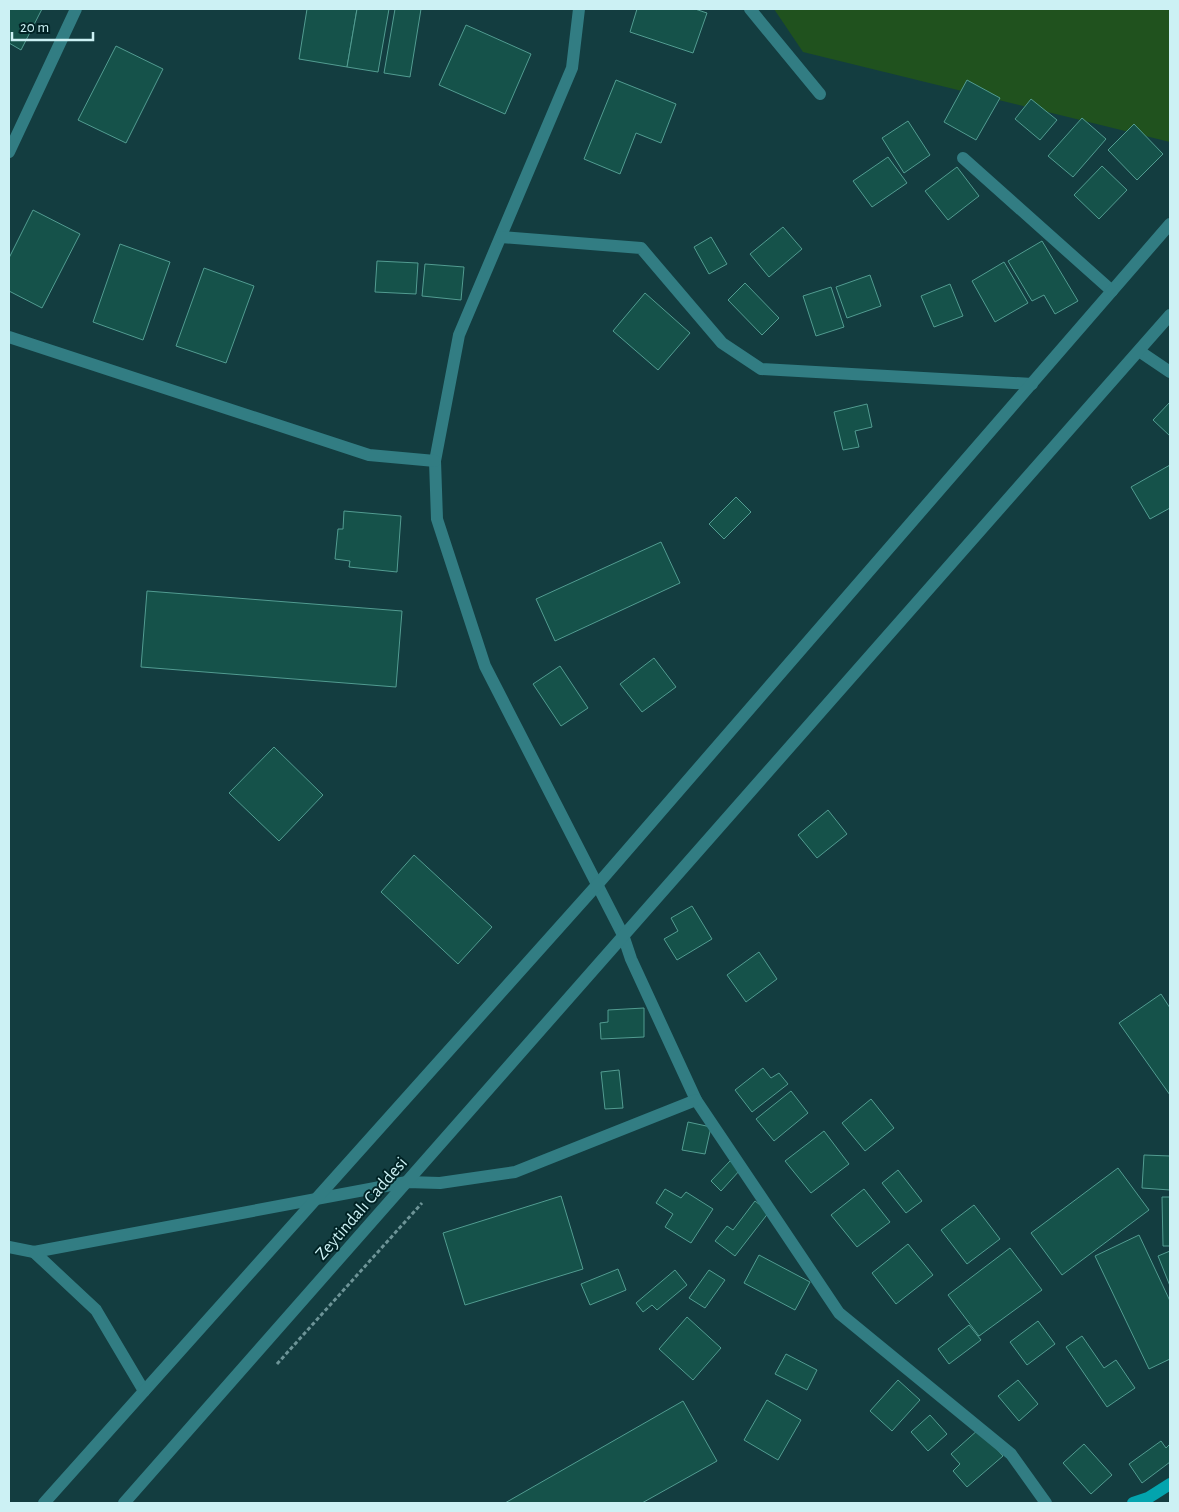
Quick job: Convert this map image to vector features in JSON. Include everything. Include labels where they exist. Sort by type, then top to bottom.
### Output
[{"type":"street","points":[[9,152],[76,9]]},
{"type":"street","points":[[579,9],[572,68],[459,335],[435,461],[437,519],[485,666],[623,935],[631,959],[696,1100],[839,1313],[1011,1454],[1046,1503]]},
{"type":"street","points":[[750,9],[820,94]]},
{"type":"street","points":[[963,158],[1112,291]]},
{"type":"street","points":[[44,1503],[597,885],[1170,224]]},
{"type":"street","points":[[501,237],[641,248],[722,343],[761,369],[1032,384]]},
{"type":"street","name":"Zeytindalı Caddesi","points":[[124,1503],[1170,316]]},
{"type":"street","points":[[9,337],[369,455],[435,461]]},
{"type":"street","points":[[1139,351],[1170,372]]},
{"type":"street","points":[[9,1247],[34,1252],[407,1182],[440,1183],[515,1172],[696,1100]]},
{"type":"street","points":[[34,1252],[96,1310],[144,1391]]},
{"type":"street","points":[[1133,1503],[1148,1498],[1170,1484]]},
{"type":"path","points":[[275,1365],[440,1183]]},
{"type":"green space","points":[[774,9],[1170,9],[1170,142],[803,52]]},
{"type":"building","points":[[9,9],[42,9],[21,50],[9,43]]},
{"type":"building","points":[[307,9],[357,9],[347,67],[299,59]]},
{"type":"building","points":[[357,9],[389,9],[378,72],[347,67]]},
{"type":"building","points":[[395,9],[421,9],[410,77],[384,73]]},
{"type":"building","points":[[637,9],[695,9],[707,13],[693,53],[630,32]]},
{"type":"building","points":[[466,25],[531,54],[505,114],[439,85]]},
{"type":"building","points":[[116,46],[163,69],[126,143],[78,120]]},
{"type":"building","points":[[616,80],[676,104],[661,143],[636,133],[620,174],[584,159]]},
{"type":"building","points":[[967,80],[1000,98],[976,140],[944,122]]},
{"type":"building","points":[[1031,99],[1057,120],[1040,140],[1015,119]]},
{"type":"building","points":[[1082,118],[1106,139],[1073,177],[1048,156]]},
{"type":"building","points":[[908,121],[930,155],[904,173],[882,138]]},
{"type":"building","points":[[1134,124],[1163,154],[1137,180],[1108,150]]},
{"type":"building","points":[[888,157],[907,183],[872,207],[853,181]]},
{"type":"building","points":[[1102,166],[1127,190],[1099,219],[1074,195]]},
{"type":"building","points":[[957,167],[979,196],[948,220],[925,191]]},
{"type":"building","points":[[33,210],[80,234],[42,308],[9,291],[9,258]]},
{"type":"building","points":[[783,227],[802,249],[769,277],[750,254]]},
{"type":"building","points":[[711,237],[727,264],[709,274],[694,247]]},
{"type":"building","points":[[1042,241],[1078,301],[1055,314],[1044,295],[1032,301],[1008,261]]},
{"type":"building","points":[[120,244],[170,262],[143,340],[93,322]]},
{"type":"building","points":[[377,261],[418,263],[416,294],[375,292]]},
{"type":"building","points":[[1004,262],[1028,303],[995,322],[972,281]]},
{"type":"building","points":[[425,264],[464,267],[461,300],[422,296]]},
{"type":"building","points":[[204,268],[254,286],[226,363],[176,346]]},
{"type":"building","points":[[870,275],[881,306],[847,318],[836,287]]},
{"type":"building","points":[[745,283],[779,318],[762,335],[728,300]]},
{"type":"building","points":[[950,284],[963,316],[934,327],[921,296]]},
{"type":"building","points":[[831,287],[844,327],[816,336],[803,296]]},
{"type":"building","points":[[645,293],[690,333],[658,370],[613,331]]},
{"type":"building","points":[[1170,402],[1170,436],[1153,420]]},
{"type":"building","points":[[867,404],[872,427],[855,431],[859,447],[843,450],[834,412]]},
{"type":"building","points":[[1170,465],[1170,508],[1150,519],[1131,487]]},
{"type":"building","points":[[736,497],[751,512],[724,539],[709,524]]},
{"type":"building","points":[[344,511],[401,516],[397,572],[349,567],[350,561],[335,559],[338,529],[343,529]]},
{"type":"building","points":[[661,542],[680,583],[555,641],[536,599]]},
{"type":"building","points":[[147,591],[402,611],[396,687],[141,667]]},
{"type":"building","points":[[654,658],[676,687],[642,712],[620,684]]},
{"type":"building","points":[[560,666],[588,708],[561,726],[533,684]]},
{"type":"building","points":[[274,747],[323,795],[279,841],[229,793]]},
{"type":"building","points":[[828,810],[847,834],[817,858],[798,835]]},
{"type":"building","points":[[414,855],[492,927],[458,964],[381,892]]},
{"type":"building","points":[[692,906],[712,939],[677,960],[664,939],[678,931],[671,918]]},
{"type":"building","points":[[759,952],[777,979],[746,1002],[727,975]]},
{"type":"building","points":[[1161,994],[1170,1008],[1170,1095],[1119,1023]]},
{"type":"building","points":[[644,1008],[644,1037],[601,1039],[600,1023],[608,1022],[608,1010]]},
{"type":"building","points":[[763,1068],[771,1078],[779,1073],[788,1084],[752,1112],[735,1090]]},
{"type":"building","points":[[619,1070],[623,1108],[605,1109],[601,1072]]},
{"type":"building","points":[[791,1091],[808,1113],[774,1141],[756,1119]]},
{"type":"building","points":[[871,1099],[894,1128],[865,1151],[842,1123]]},
{"type":"building","points":[[688,1122],[711,1127],[705,1154],[682,1150]]},
{"type":"building","points":[[824,1131],[849,1164],[811,1193],[785,1161]]},
{"type":"building","points":[[1144,1155],[1170,1156],[1170,1190],[1142,1188]]},
{"type":"building","points":[[730,1161],[740,1170],[721,1191],[711,1181]]},
{"type":"building","points":[[1118,1168],[1149,1210],[1062,1275],[1031,1233]]},
{"type":"building","points":[[898,1170],[922,1201],[906,1213],[882,1183]]},
{"type":"building","points":[[665,1189],[681,1198],[686,1192],[713,1209],[691,1243],[665,1227],[673,1214],[656,1203]]},
{"type":"building","points":[[864,1189],[890,1222],[857,1247],[831,1215]]},
{"type":"building","points":[[561,1196],[583,1269],[465,1305],[443,1233]]},
{"type":"building","points":[[1162,1197],[1170,1197],[1170,1246],[1163,1246]]},
{"type":"building","points":[[755,1201],[769,1212],[735,1256],[715,1241],[727,1226],[733,1230]]},
{"type":"building","points":[[974,1205],[1000,1239],[967,1264],[941,1230]]},
{"type":"building","points":[[1139,1235],[1170,1301],[1170,1359],[1149,1369],[1095,1256]]},
{"type":"building","points":[[908,1244],[933,1275],[896,1304],[872,1273]]},
{"type":"building","points":[[1010,1248],[1042,1290],[979,1336],[948,1295]]},
{"type":"building","points":[[1170,1251],[1170,1286],[1158,1256]]},
{"type":"building","points":[[759,1255],[810,1282],[795,1310],[744,1283]]},
{"type":"building","points":[[618,1269],[626,1290],[590,1305],[581,1284]]},
{"type":"building","points":[[675,1270],[687,1285],[657,1310],[652,1305],[643,1312],[636,1303]]},
{"type":"building","points":[[709,1270],[725,1280],[705,1308],[689,1298]]},
{"type":"building","points":[[687,1317],[721,1348],[693,1380],[659,1349]]},
{"type":"building","points":[[1038,1321],[1055,1344],[1027,1365],[1010,1342]]},
{"type":"building","points":[[969,1325],[981,1340],[949,1364],[938,1349]]},
{"type":"building","points":[[1082,1336],[1104,1368],[1116,1360],[1135,1388],[1107,1407],[1066,1347]]},
{"type":"building","points":[[786,1354],[817,1370],[807,1390],[775,1374]]},
{"type":"building","points":[[898,1380],[920,1400],[892,1431],[870,1411]]},
{"type":"building","points":[[1018,1380],[1038,1404],[1019,1421],[998,1396]]},
{"type":"building","points":[[767,1400],[801,1420],[778,1460],[744,1440]]},
{"type":"building","points":[[683,1401],[717,1461],[642,1503],[505,1503]]},
{"type":"building","points":[[930,1415],[947,1434],[928,1451],[911,1432]]},
{"type":"building","points":[[979,1429],[1003,1456],[967,1487],[953,1471],[960,1464],[951,1454]]},
{"type":"building","points":[[1161,1441],[1166,1448],[1170,1444],[1170,1462],[1142,1483],[1129,1464]]},
{"type":"building","points":[[1084,1444],[1112,1475],[1091,1494],[1063,1463]]}]
